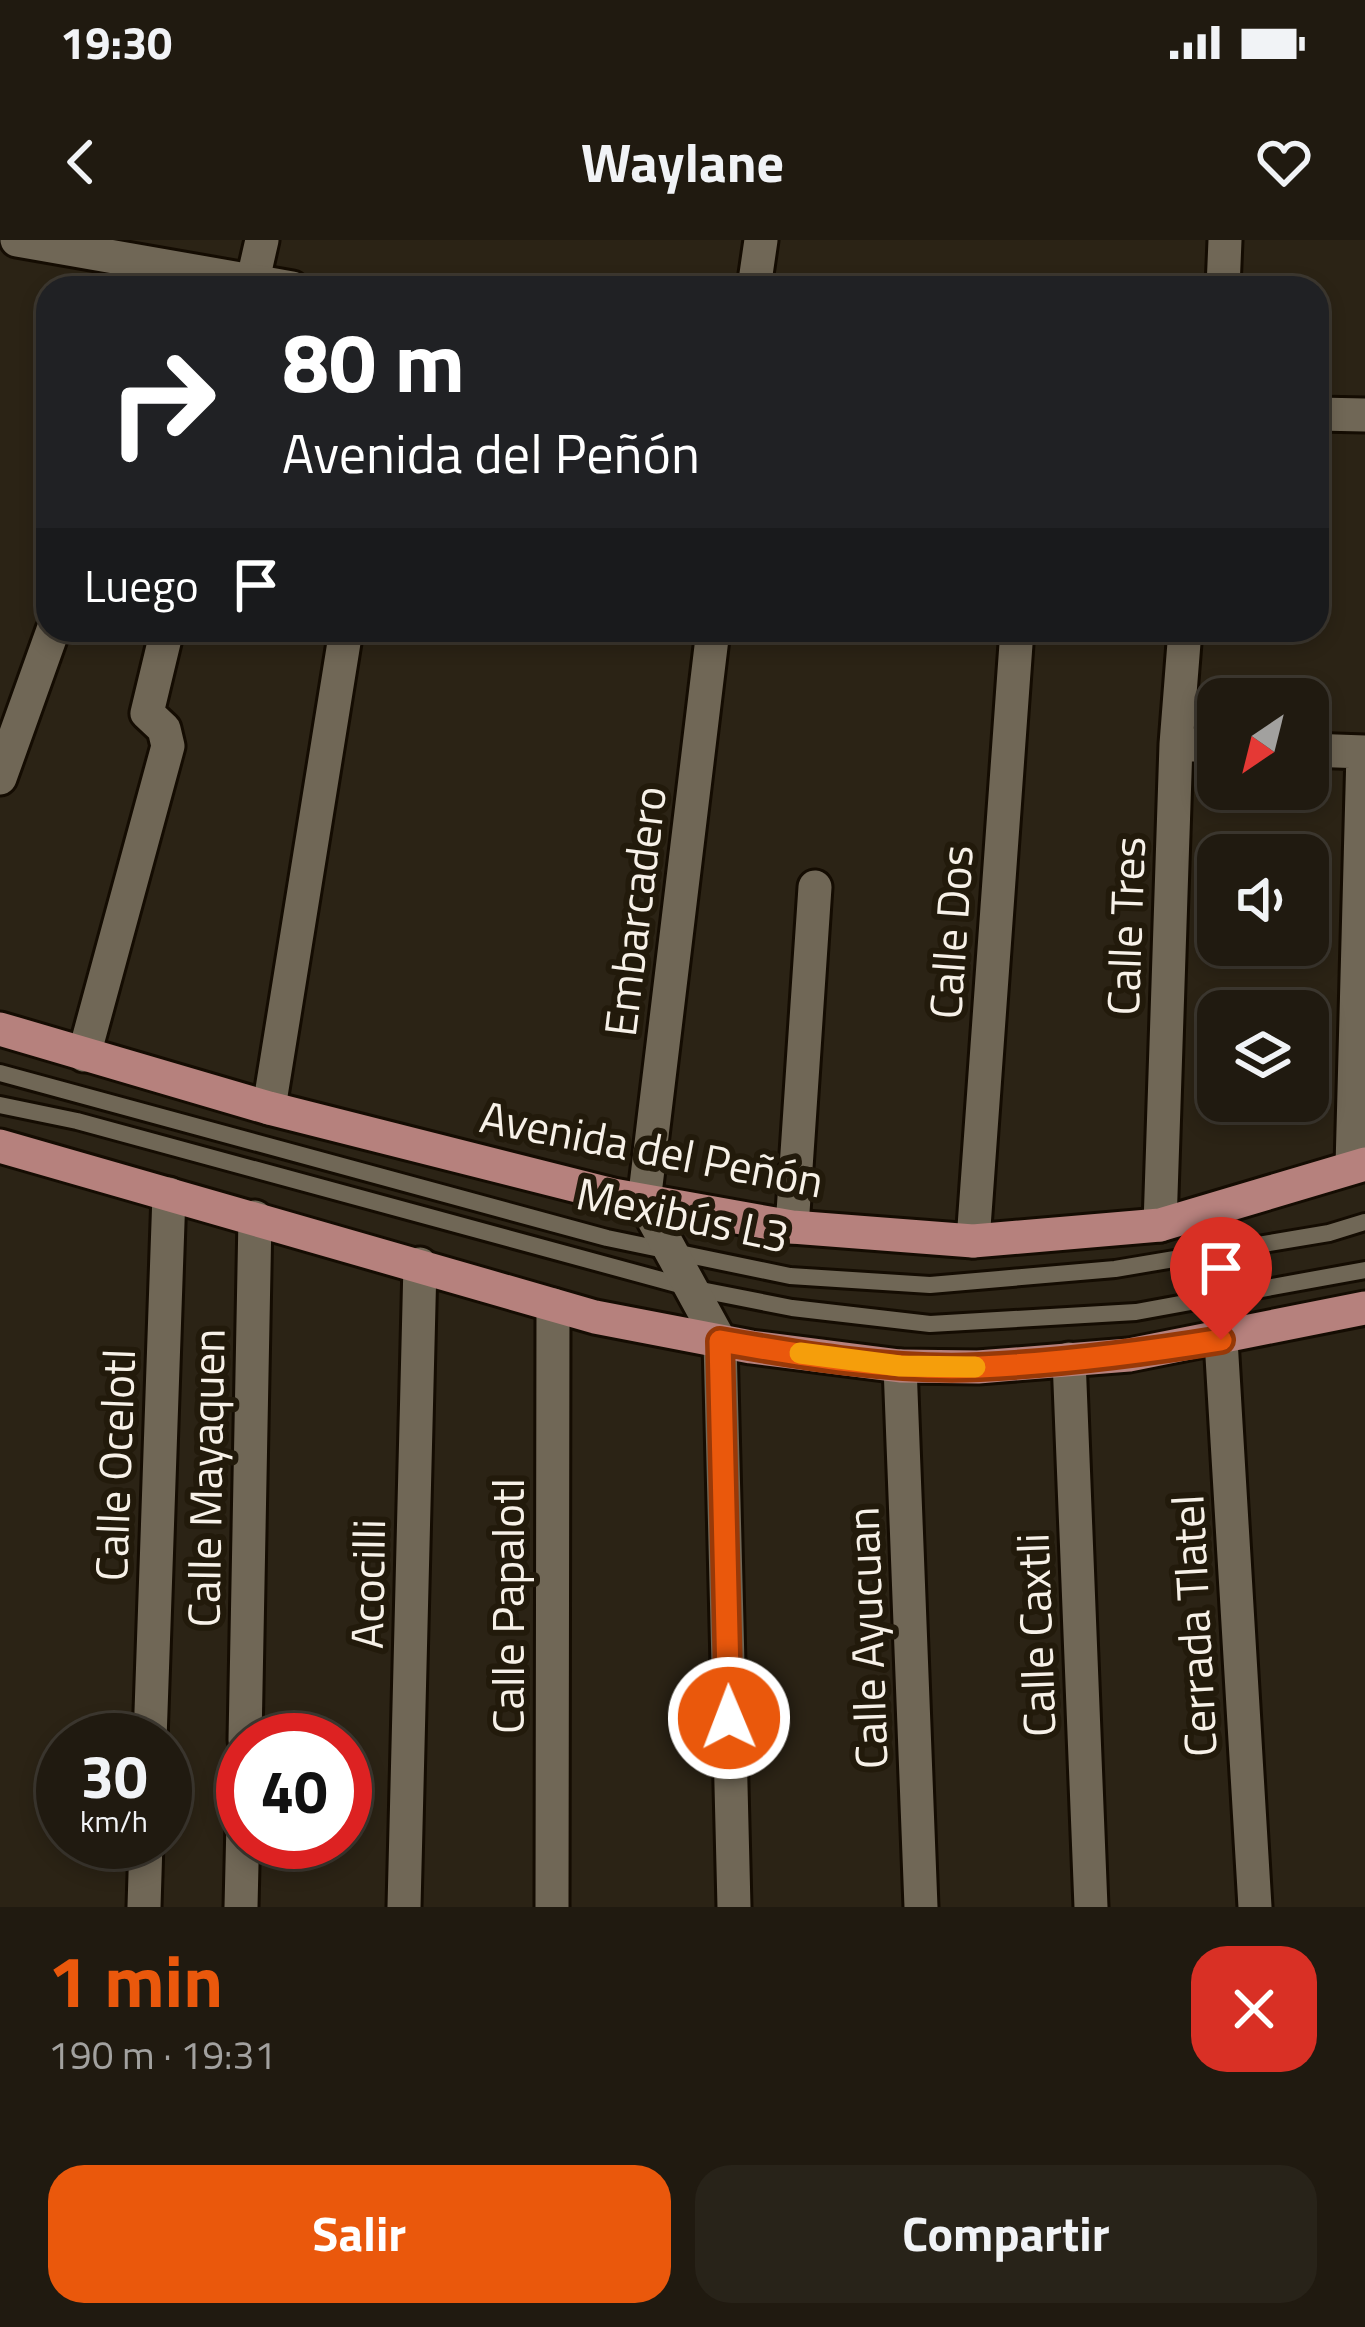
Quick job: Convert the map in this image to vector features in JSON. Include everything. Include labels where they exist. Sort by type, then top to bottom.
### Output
[{"type":"main road","name":"Avenida del Peñón","points":[[0,1029],[268,1108],[644,1202],[792,1227],[973,1241],[1160,1225],[1358,1166]]},
{"type":"main road","points":[[0,1146],[553,1305],[720,1341],[900,1366],[978,1367],[1129,1355],[1365,1308]]},
{"type":"street","points":[[17,240],[210,276]]},
{"type":"street","points":[[255,276],[262,240]]},
{"type":"street","points":[[756,276],[761,240]]},
{"type":"street","points":[[1224,276],[1225,240]]},
{"type":"street","points":[[1329,414],[1365,415]]},
{"type":"street","points":[[0,778],[49,642]]},
{"type":"street","points":[[84,1055],[168,746],[164,729],[147,713],[164,642]]},
{"type":"street","points":[[268,1108],[344,642]]},
{"type":"street","name":"Embarcadero","points":[[644,1202],[712,642]]},
{"type":"street","name":"Calle Dos","points":[[973,1241],[1016,642]]},
{"type":"street","name":"Calle Tres","points":[[1160,1225],[1176,744],[1184,642]]},
{"type":"street","points":[[1176,744],[1197,745]]},
{"type":"street","points":[[1329,751],[1364,752],[1358,1166]]},
{"type":"street","points":[[792,1227],[815,887]]},
{"type":"street","name":"Calle Ocelotl","points":[[150,1713],[169,1194]]},
{"type":"street","points":[[644,1202],[720,1341],[734,1907]]},
{"type":"street","name":"Calle Mayaquen","points":[[245,1713],[255,1217]]},
{"type":"street","name":"Acocilli","points":[[404,1907],[420,1264]]},
{"type":"street","name":"Calle Papalotl","points":[[552,1907],[553,1305]]},
{"type":"street","name":"Cerrada Tlatel","points":[[1221,1340],[1255,1907]]},
{"type":"street","name":"Calle Caxtli","points":[[1069,1359],[1091,1907]]},
{"type":"street","name":"Calle Ayucuan","points":[[900,1366],[921,1907]]},
{"type":"street","points":[[144,1907],[145,1869]]},
{"type":"street","points":[[242,1869],[242,1907]]},
{"type":"lane","name":"Mexibús L3","points":[[0,1073],[672,1252],[790,1276],[930,1285],[1115,1269],[1329,1233],[1365,1222]]},
{"type":"lane","name":"Mexibús L3","points":[[0,1105],[77,1121],[691,1288],[792,1308],[930,1324],[1136,1312],[1365,1270]]},
{"type":"slow traffic","points":[[800,1353],[900,1366],[975,1367]]},
{"type":"route","points":[[729,1718],[720,1341],[900,1366],[978,1367],[1129,1355],[1221,1340]]}]
